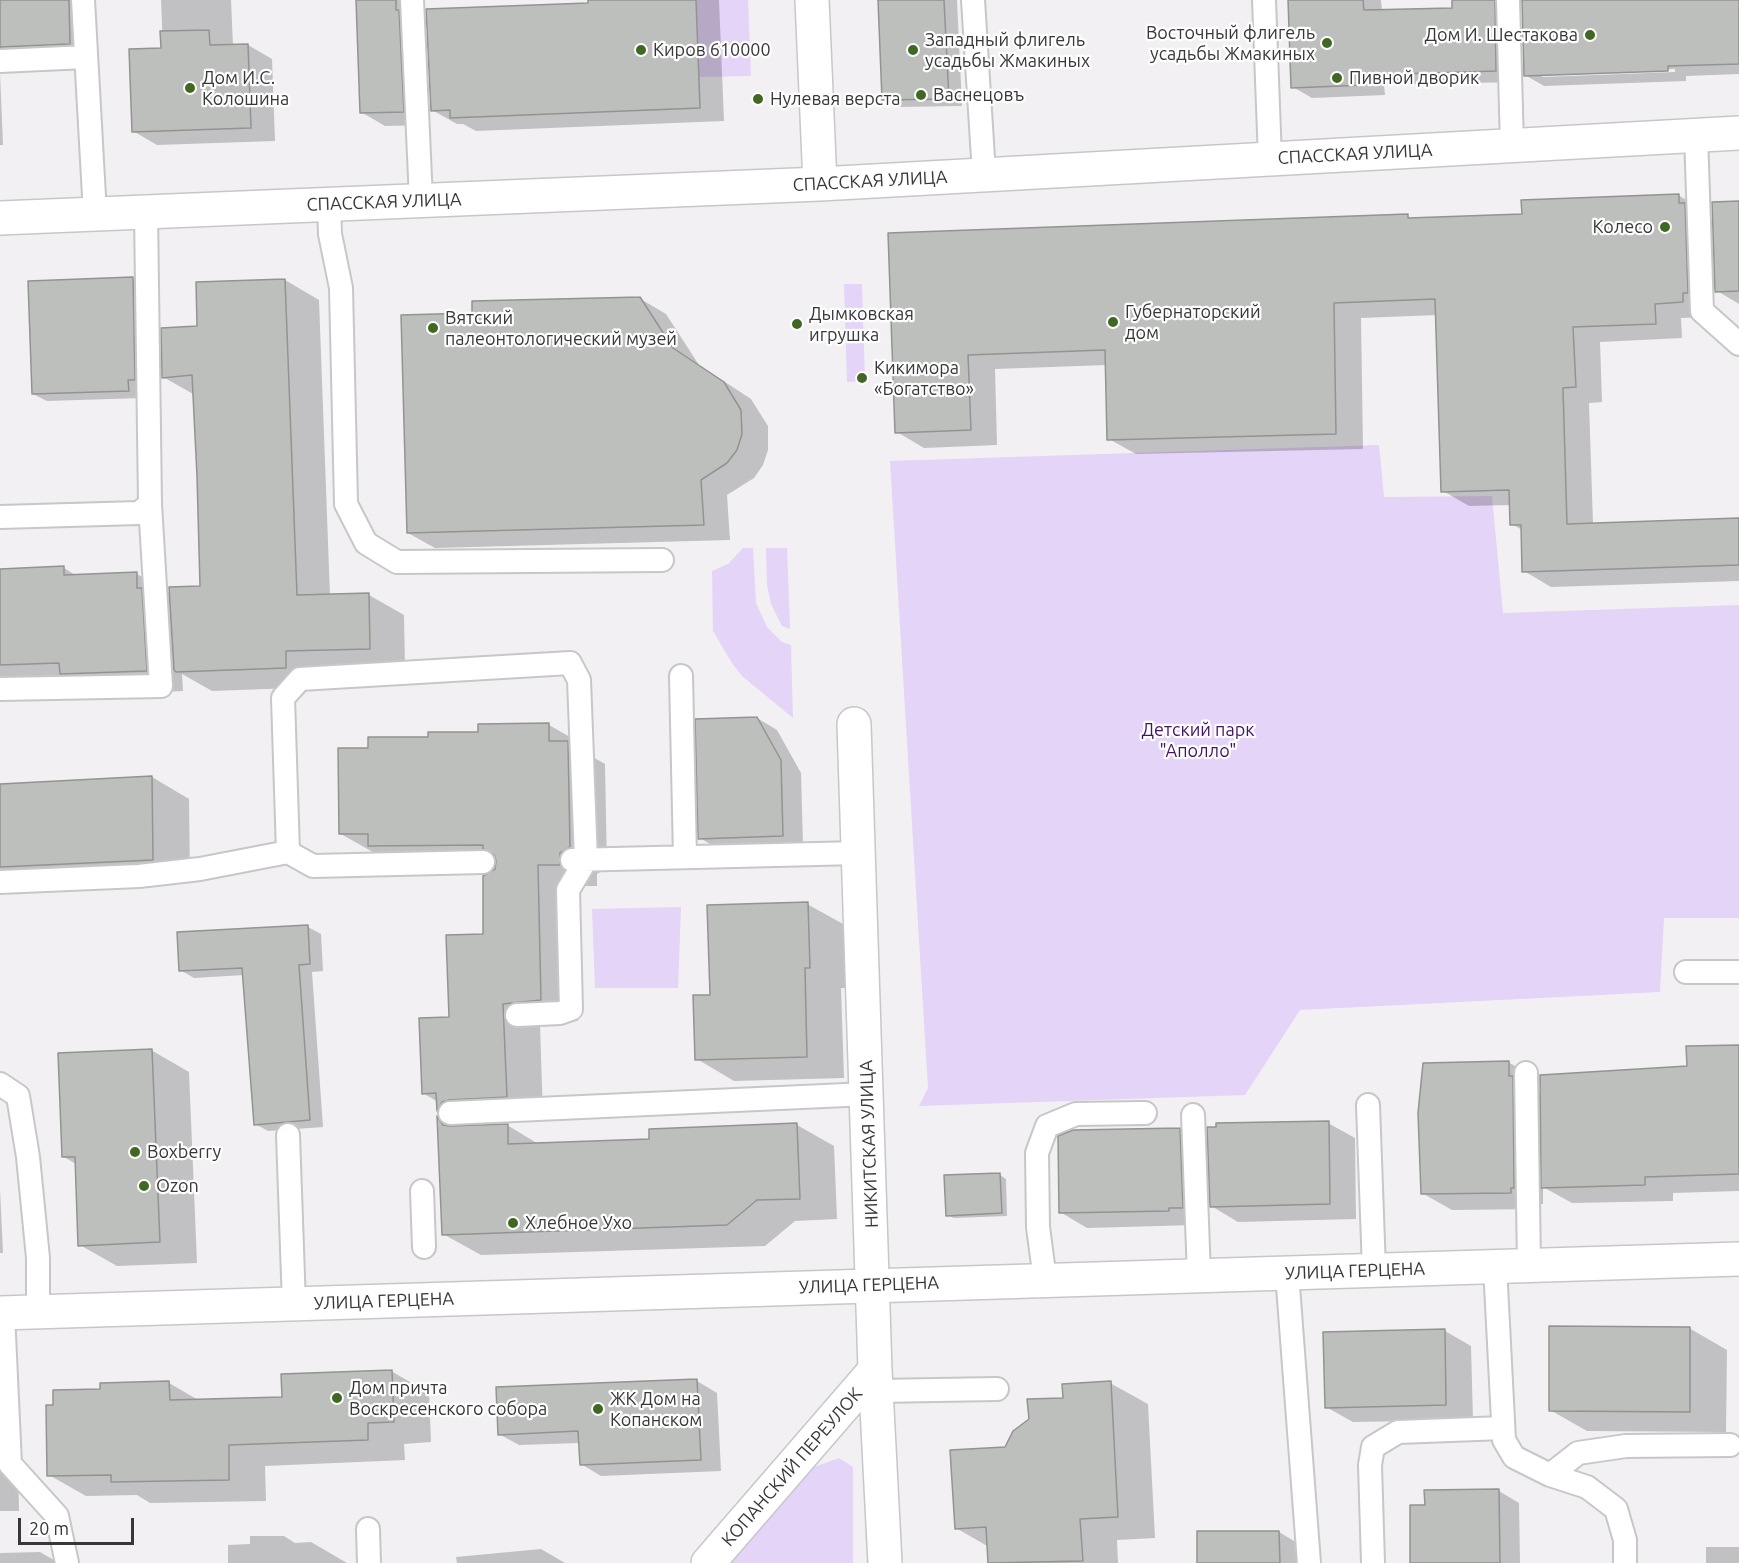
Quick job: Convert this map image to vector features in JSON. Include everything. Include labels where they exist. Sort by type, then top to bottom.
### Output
[{"type":"street","points":[[812,0],[820,184]]},
{"type":"street","name":"СПАССКАЯ УЛИЦА","points":[[0,218],[820,184],[1739,133]]},
{"type":"street","name":"НИКИТСКАЯ УЛИЦА","points":[[854,724],[876,1381],[885,1563]]},
{"type":"street","name":"УЛИЦА ГЕРЦЕНА","points":[[2,1313],[873,1284],[1739,1259]]},
{"type":"street","name":"КОПАНСКИЙ ПЕРЕУЛОК","points":[[708,1563],[876,1381]]},
{"type":"lane","points":[[83,0],[95,214]]},
{"type":"lane","points":[[412,0],[421,200]]},
{"type":"lane","points":[[973,0],[984,174]]},
{"type":"lane","points":[[1264,0],[1269,159]]},
{"type":"lane","points":[[1508,0],[1512,146]]},
{"type":"lane","points":[[0,61],[86,57]]},
{"type":"lane","points":[[1696,135],[1702,312],[1739,344]]},
{"type":"lane","points":[[329,204],[330,234],[341,288],[346,504],[366,543],[397,562],[662,560]]},
{"type":"lane","points":[[0,689],[161,686],[150,504],[146,212]]},
{"type":"lane","points":[[0,518],[139,513],[150,504]]},
{"type":"lane","points":[[288,852],[283,698],[300,679],[570,663],[579,680],[578,860],[568,890],[572,1009],[560,1013],[517,1015]]},
{"type":"lane","points":[[681,676],[685,857]]},
{"type":"lane","points":[[0,882],[139,876],[200,868],[288,852],[313,866],[483,862]]},
{"type":"lane","points":[[578,860],[858,853]]},
{"type":"lane","points":[[1686,972],[1739,972]]},
{"type":"lane","points":[[1526,1073],[1529,1265]]},
{"type":"lane","points":[[0,1084],[18,1096],[28,1157],[38,1258],[38,1312]]},
{"type":"lane","points":[[450,1113],[868,1094]]},
{"type":"lane","points":[[1368,1105],[1374,1270]]},
{"type":"lane","points":[[1045,1280],[1038,1227],[1037,1153],[1047,1126],[1076,1114],[1145,1113]]},
{"type":"lane","points":[[1193,1115],[1199,1276]]},
{"type":"lane","points":[[288,1135],[294,1305]]},
{"type":"lane","points":[[422,1191],[424,1247]]},
{"type":"lane","points":[[1495,1266],[1504,1440],[1514,1456],[1550,1475],[1587,1487],[1616,1509],[1625,1540],[1625,1563]]},
{"type":"lane","points":[[1287,1273],[1309,1563]]},
{"type":"lane","points":[[2,1313],[10,1464],[57,1516],[67,1563]]},
{"type":"lane","points":[[876,1381],[997,1389]]},
{"type":"lane","points":[[1373,1563],[1370,1465],[1373,1447],[1398,1432],[1503,1428]]},
{"type":"lane","points":[[1550,1475],[1578,1453],[1626,1446],[1730,1445]]},
{"type":"lane","points":[[368,1529],[369,1563]]},
{"type":"green space","points":[[696,0],[748,0],[751,76],[699,77]]},
{"type":"green space","points":[[844,284],[862,284],[865,381],[847,382]]},
{"type":"green space","name":"Детский парк \"Аполло\"","points":[[1379,445],[1384,497],[1492,496],[1503,613],[1739,605],[1739,918],[1664,918],[1660,992],[1300,1010],[1245,1095],[919,1106],[928,1088],[890,461]]},
{"type":"green space","points":[[743,548],[753,548],[756,603],[767,627],[782,642],[791,645],[793,718],[742,676],[713,631],[712,571],[728,564]]},
{"type":"green space","points":[[766,548],[787,548],[790,629],[782,626],[771,604],[767,585]]},
{"type":"green space","points":[[681,907],[678,988],[595,988],[592,909]]},
{"type":"green space","points":[[839,1458],[853,1467],[853,1563],[726,1563],[799,1476],[814,1467]]},
{"type":"building","points":[[0,0],[69,0],[70,44],[0,47]]},
{"type":"building","points":[[356,0],[396,0],[396,10],[399,10],[404,112],[360,113]]},
{"type":"building","points":[[588,0],[696,0],[700,108],[450,118],[450,110],[431,111],[426,9],[588,3]]},
{"type":"building","name":"Западный флигель усадьбы Жмакиных","points":[[878,0],[944,0],[949,99],[882,100]]},
{"type":"building","points":[[1288,0],[1363,0],[1364,10],[1452,8],[1452,0],[1495,0],[1496,71],[1366,75],[1366,85],[1291,88]]},
{"type":"building","name":"Дом И. Шестакова","points":[[1522,0],[1739,0],[1739,64],[1668,66],[1668,71],[1524,76]]},
{"type":"building","name":"Дом И.С. Колошина","points":[[209,30],[210,45],[248,44],[251,128],[132,132],[129,49],[161,48],[160,31]]},
{"type":"building","points":[[1679,194],[1679,203],[1685,203],[1688,293],[1683,293],[1683,302],[1655,304],[1656,324],[1573,327],[1576,387],[1563,388],[1567,524],[1739,518],[1739,565],[1522,572],[1521,525],[1510,525],[1509,490],[1441,492],[1435,299],[1334,303],[1336,434],[1107,440],[1105,350],[968,355],[971,430],[895,433],[888,233],[1408,214],[1408,218],[1522,214],[1521,200]]},
{"type":"building","points":[[1739,201],[1739,291],[1715,292],[1712,202]]},
{"type":"building","points":[[133,277],[135,380],[128,380],[129,391],[32,394],[28,281]]},
{"type":"building","points":[[285,279],[297,595],[369,593],[370,649],[286,651],[286,668],[176,672],[174,670],[169,587],[200,586],[197,476],[192,375],[162,378],[161,328],[197,326],[196,282]]},
{"type":"building","points":[[640,297],[673,348],[724,382],[741,410],[742,434],[737,450],[727,463],[701,480],[704,525],[407,533],[401,315],[472,313],[472,301]]},
{"type":"building","points":[[64,566],[64,575],[137,572],[137,588],[142,588],[147,671],[60,674],[59,663],[0,665],[0,569]]},
{"type":"building","points":[[757,717],[781,760],[783,836],[698,839],[695,719]]},
{"type":"building","points":[[549,723],[549,741],[568,741],[570,847],[560,853],[560,865],[538,865],[541,1000],[503,1004],[507,1097],[449,1100],[442,1102],[437,1111],[436,1093],[422,1094],[419,1018],[449,1017],[446,935],[483,934],[483,876],[495,869],[496,861],[494,855],[483,849],[483,845],[368,846],[368,834],[339,834],[338,748],[368,748],[368,737],[428,737],[428,732],[478,732],[478,724]]},
{"type":"building","points":[[152,776],[153,860],[0,867],[0,784]]},
{"type":"building","points":[[808,902],[810,968],[805,968],[807,1057],[695,1060],[693,995],[710,995],[707,905]]},
{"type":"building","points":[[308,925],[310,964],[299,965],[310,1120],[254,1125],[242,968],[179,971],[177,932]]},
{"type":"building","points":[[1739,1045],[1739,1174],[1645,1177],[1645,1185],[1541,1188],[1540,1075],[1687,1066],[1686,1046]]},
{"type":"building","points":[[152,1049],[160,1242],[78,1246],[75,1157],[62,1157],[58,1053]]},
{"type":"building","points":[[1509,1061],[1509,1076],[1513,1076],[1514,1188],[1511,1188],[1511,1193],[1421,1194],[1418,1113],[1423,1063]]},
{"type":"building","points":[[437,1116],[443,1125],[450,1126],[508,1124],[508,1144],[649,1139],[649,1129],[797,1123],[800,1199],[757,1200],[727,1225],[442,1235]]},
{"type":"building","points":[[1329,1121],[1330,1204],[1210,1207],[1207,1127],[1216,1127],[1216,1123]]},
{"type":"building","points":[[1180,1128],[1183,1208],[1169,1208],[1169,1211],[1059,1213],[1058,1136],[1073,1130]]},
{"type":"building","points":[[1000,1173],[1002,1213],[946,1216],[944,1175]]},
{"type":"building","points":[[1549,1326],[1690,1327],[1690,1412],[1549,1411]]},
{"type":"building","points":[[1445,1329],[1446,1405],[1325,1408],[1323,1332]]},
{"type":"building","points":[[392,1370],[394,1422],[368,1423],[368,1440],[229,1445],[229,1480],[111,1482],[111,1475],[47,1476],[46,1405],[53,1405],[53,1390],[100,1389],[100,1383],[169,1381],[170,1400],[282,1397],[281,1374]]},
{"type":"building","name":"ЖК Дом на Копанском","points":[[697,1379],[701,1460],[580,1465],[578,1431],[498,1435],[496,1387]]},
{"type":"building","points":[[1111,1381],[1118,1517],[1080,1519],[1083,1561],[988,1563],[986,1527],[955,1529],[950,1450],[1005,1447],[1013,1431],[1029,1419],[1027,1399],[1063,1398],[1062,1384]]},
{"type":"building","points":[[1499,1489],[1500,1563],[1410,1563],[1410,1505],[1425,1505],[1424,1490]]},
{"type":"building","points":[[1197,1531],[1279,1531],[1280,1563],[1197,1563]]},
{"type":"place","name":"Дом И. Шестакова","points":[[1590,35]]},
{"type":"place","name":"Восточный флигель усадьбы Жмакиных","points":[[1327,43]]},
{"type":"place","name":"Киров 610000","points":[[641,50]]},
{"type":"place","name":"Западный флигель усадьбы Жмакиных","points":[[913,50]]},
{"type":"place","name":"Пивной дворик","points":[[1337,78]]},
{"type":"place","name":"Дом И.С. Колошина","points":[[190,88]]},
{"type":"place","name":"Васнецовъ","points":[[921,95]]},
{"type":"place","name":"Нулевая верста","points":[[758,99]]},
{"type":"place","name":"Колесо","points":[[1665,227]]},
{"type":"place","name":"Губернаторский дом","points":[[1113,322]]},
{"type":"place","name":"Дымковская игрушка","points":[[797,324]]},
{"type":"place","name":"Вятский палеонтологический музей","points":[[433,328]]},
{"type":"place","name":"Кикимора «Богатство»","points":[[862,378]]},
{"type":"place","name":"Boxberry","points":[[135,1152]]},
{"type":"place","name":"Ozon","points":[[144,1186]]},
{"type":"place","name":"Хлебное Ухо","points":[[513,1223]]},
{"type":"place","name":"Дом причта Воскресенского собора","points":[[337,1398]]},
{"type":"place","name":"ЖК Дом на Копанском","points":[[598,1409]]}]
